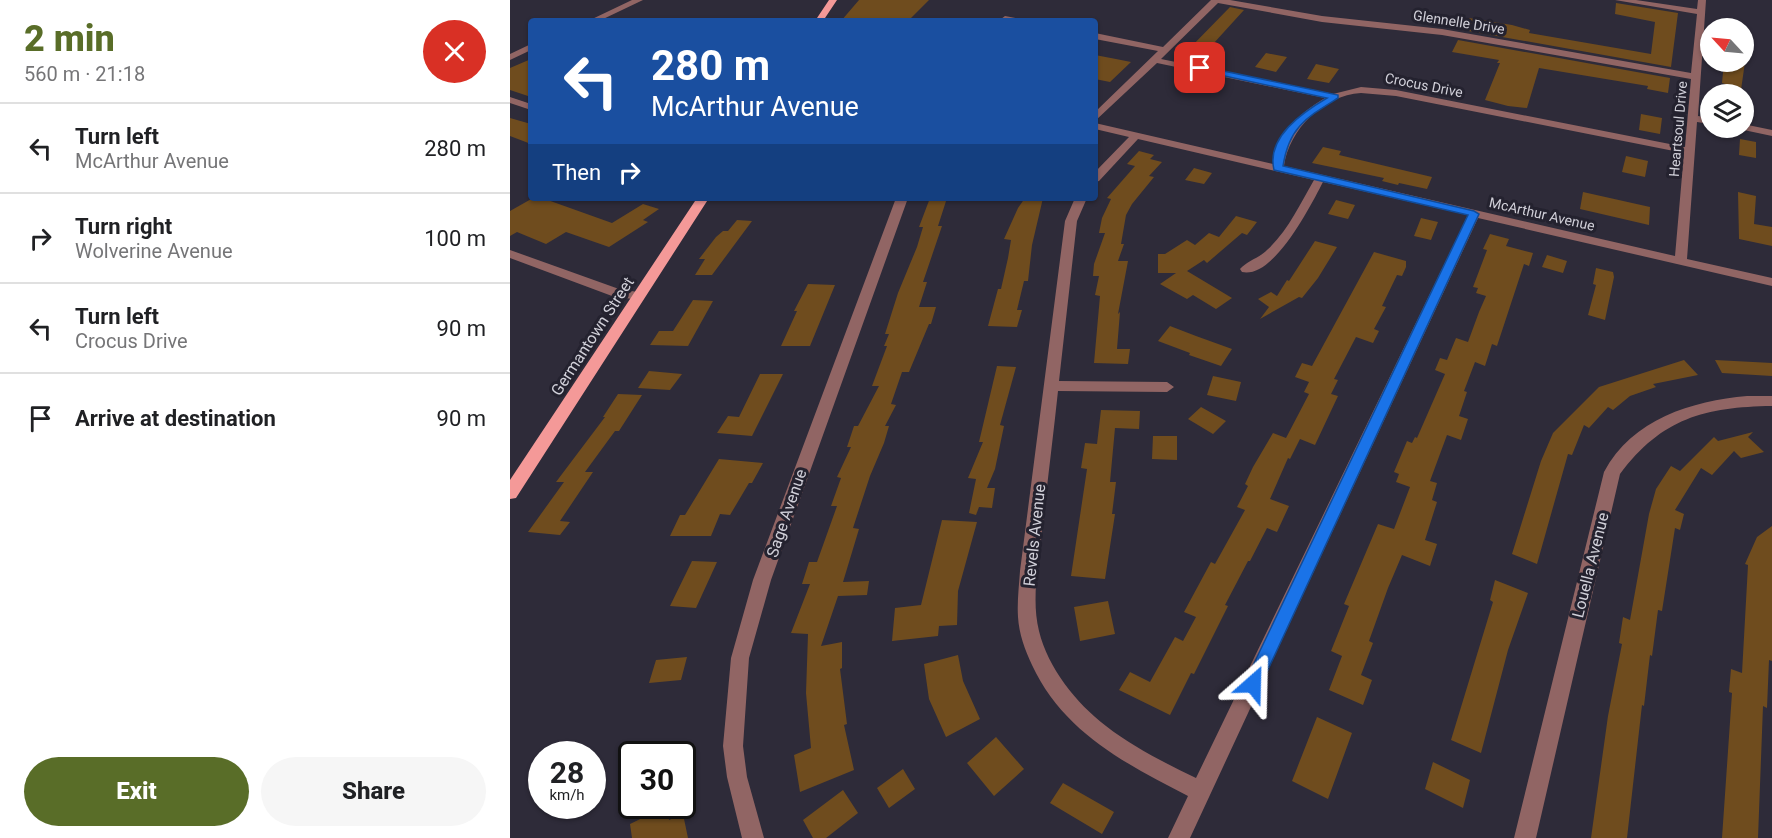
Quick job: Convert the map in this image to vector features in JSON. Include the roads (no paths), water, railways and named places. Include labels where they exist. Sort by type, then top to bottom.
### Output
[{"type":"main road","points":[[821,18],[832,0]]},
{"type":"main road","name":"Germantown Street","points":[[510,494],[702,201]]},
{"type":"street","points":[[601,18],[639,0]]},
{"type":"street","points":[[1098,115],[1216,0]]},
{"type":"street","name":"Glennelle Drive","points":[[1216,0],[1330,20],[1442,32],[1696,76]]},
{"type":"street","points":[[1619,0],[1701,12]]},
{"type":"street","name":"Heartsoul Drive","points":[[1681,261],[1702,0]]},
{"type":"street","points":[[1098,37],[1164,50]]},
{"type":"street","points":[[510,57],[528,48]]},
{"type":"street","name":"Crocus Drive","points":[[1155,60],[1335,97],[1350,91],[1378,90],[1689,151]]},
{"type":"street","points":[[1278,168],[1281,146],[1292,127],[1306,114],[1335,97]]},
{"type":"street","points":[[510,100],[528,105]]},
{"type":"street","points":[[1693,118],[1700,119]]},
{"type":"street","name":"McArthur Avenue","points":[[1098,127],[1772,282]]},
{"type":"street","points":[[1754,129],[1772,133]]},
{"type":"street","points":[[1098,176],[1135,136]]},
{"type":"street","points":[[1246,269],[1264,260],[1284,237],[1301,213],[1320,178]]},
{"type":"street","name":"Sage Avenue","points":[[753,838],[737,777],[734,746],[742,650],[762,580],[810,444],[901,201]]},
{"type":"street","name":"Revels Avenue","points":[[1080,201],[1071,221],[1029,571],[1027,616],[1030,633],[1041,664],[1062,698],[1089,727],[1117,748],[1202,792]]},
{"type":"street","points":[[1179,838],[1474,214]]},
{"type":"street","points":[[510,254],[616,293],[639,296]]},
{"type":"street","points":[[1051,386],[1167,387]]},
{"type":"street","name":"Louella Avenue","points":[[1525,838],[1612,472],[1636,442],[1677,415],[1721,404],[1772,401]]}]
